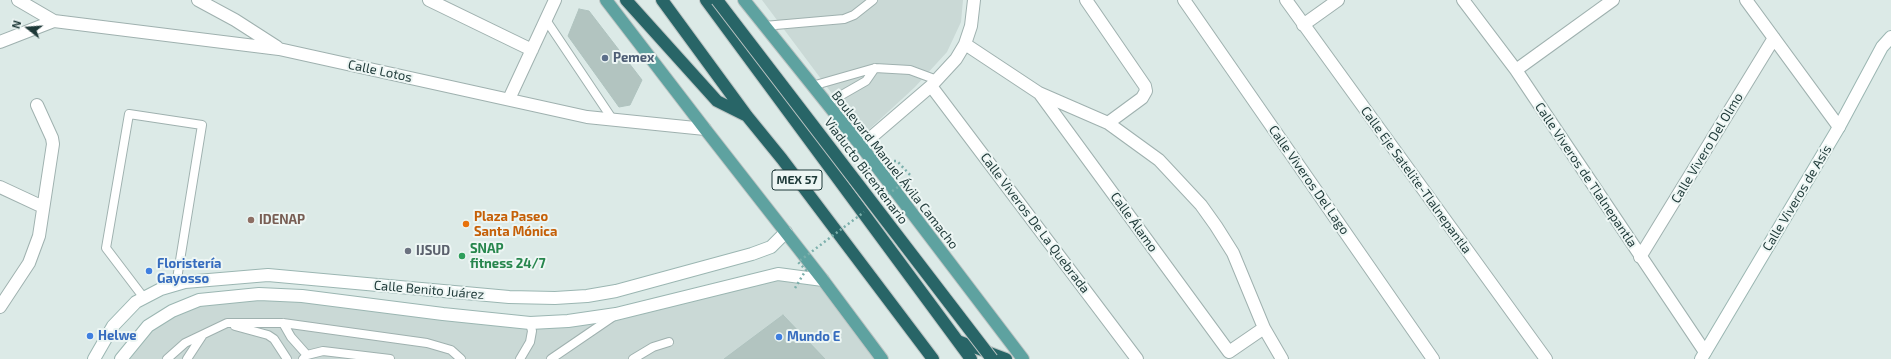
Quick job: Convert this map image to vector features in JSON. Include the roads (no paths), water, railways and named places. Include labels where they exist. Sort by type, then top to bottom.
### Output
[{"type":"highway","points":[[626,0],[717,101],[747,116]]},
{"type":"highway","name":"MEX 57","points":[[662,0],[747,116],[782,159],[933,359]]},
{"type":"highway","name":"MEX 57","points":[[706,0],[971,359]]},
{"type":"highway","points":[[718,0],[722,21]]},
{"type":"highway","name":"Viaducto Bicentenario","points":[[718,0],[992,359]]},
{"type":"highway","points":[[958,341],[1006,359]]},
{"type":"main road","points":[[606,0],[823,280],[882,359]]},
{"type":"main road","name":"Boulevard Manuel Ávila Camacho","points":[[744,0],[861,146],[1023,359]]},
{"type":"street","name":"Calle Lotos","points":[[18,0],[54,22],[279,49],[587,117],[705,129]]},
{"type":"street","points":[[198,0],[236,20],[279,49]]},
{"type":"street","points":[[429,0],[532,50]]},
{"type":"street","points":[[509,99],[555,0]]},
{"type":"street","points":[[861,146],[934,83],[956,59],[965,44],[971,26],[974,0]]},
{"type":"street","points":[[1086,0],[1145,86],[1146,91],[1142,98],[1108,123]]},
{"type":"street","name":"Calle Viveros Del Lago","points":[[1184,0],[1433,359]]},
{"type":"street","name":"Calle Eje Satelite-Tlalnepantla","points":[[1286,0],[1546,359]]},
{"type":"street","points":[[1303,25],[1338,0]]},
{"type":"street","points":[[1516,70],[1613,0]]},
{"type":"street","points":[[1746,0],[1839,127]]},
{"type":"street","name":"Calle Viveros de Tlalnepantla","points":[[1465,1],[1516,70],[1703,355]]},
{"type":"street","name":"Calle Lotos","points":[[0,42],[54,22]]},
{"type":"street","name":"Calle Viveros de Asís","points":[[1703,355],[1839,127],[1882,48],[1891,37]]},
{"type":"street","name":"Calle Vivero Del Olmo","points":[[1640,257],[1774,38]]},
{"type":"street","points":[[965,44],[1039,93],[1108,123],[1159,160],[1201,205],[1232,253],[1264,328],[1282,359]]},
{"type":"street","name":"Calle Viveros De La Quebrada","points":[[934,83],[1138,359]]},
{"type":"street","name":"Calle Álamo","points":[[1039,93],[1229,352],[1264,328]]},
{"type":"street","points":[[0,308],[4,293],[19,278],[35,250],[39,236],[53,144],[52,138],[37,105]]},
{"type":"street","points":[[0,187],[43,207]]},
{"type":"street","name":"Calle Benito Juárez","points":[[94,359],[113,326],[136,302],[160,289],[185,282],[268,274],[509,297],[555,298],[616,291],[752,254],[771,247],[786,232]]},
{"type":"street","name":"Calle Benito Juárez","points":[[121,359],[148,326],[172,311],[199,300],[259,294],[302,296],[442,314],[530,323],[568,321],[616,314],[778,274],[823,280]]},
{"type":"street","points":[[616,291],[616,314]]},
{"type":"lane","points":[[764,26],[844,19],[854,15],[872,0]]},
{"type":"lane","points":[[546,20],[613,120]]},
{"type":"lane","points":[[826,104],[866,81],[875,68]]},
{"type":"lane","points":[[812,86],[875,68],[910,70],[934,83]]},
{"type":"lane","points":[[144,298],[106,248],[128,114],[202,125],[176,285]]},
{"type":"lane","points":[[551,359],[616,314]]},
{"type":"lane","points":[[228,323],[268,335],[274,339],[287,359]]},
{"type":"lane","points":[[167,359],[185,343],[228,323],[283,323],[427,343],[450,350],[461,359]]},
{"type":"lane","points":[[283,323],[305,357],[324,351],[390,359]]},
{"type":"lane","points":[[520,359],[530,342],[532,331],[530,323]]},
{"type":"lane","points":[[187,359],[202,335]]},
{"type":"lane","points":[[633,359],[653,347],[669,342]]},
{"type":"place","name":"Pemex","points":[[605,58]]},
{"type":"place","name":"IDENAP","points":[[251,220]]},
{"type":"place","name":"Plaza Paseo Santa Mónica","points":[[466,224]]},
{"type":"place","name":"IJSUD","points":[[408,251]]},
{"type":"place","name":"SNAP fitness 24/7","points":[[462,256]]},
{"type":"place","name":"Floristería Gayosso","points":[[149,271]]},
{"type":"place","name":"Helwe","points":[[90,336]]},
{"type":"place","name":"Mundo E","points":[[779,337]]}]
